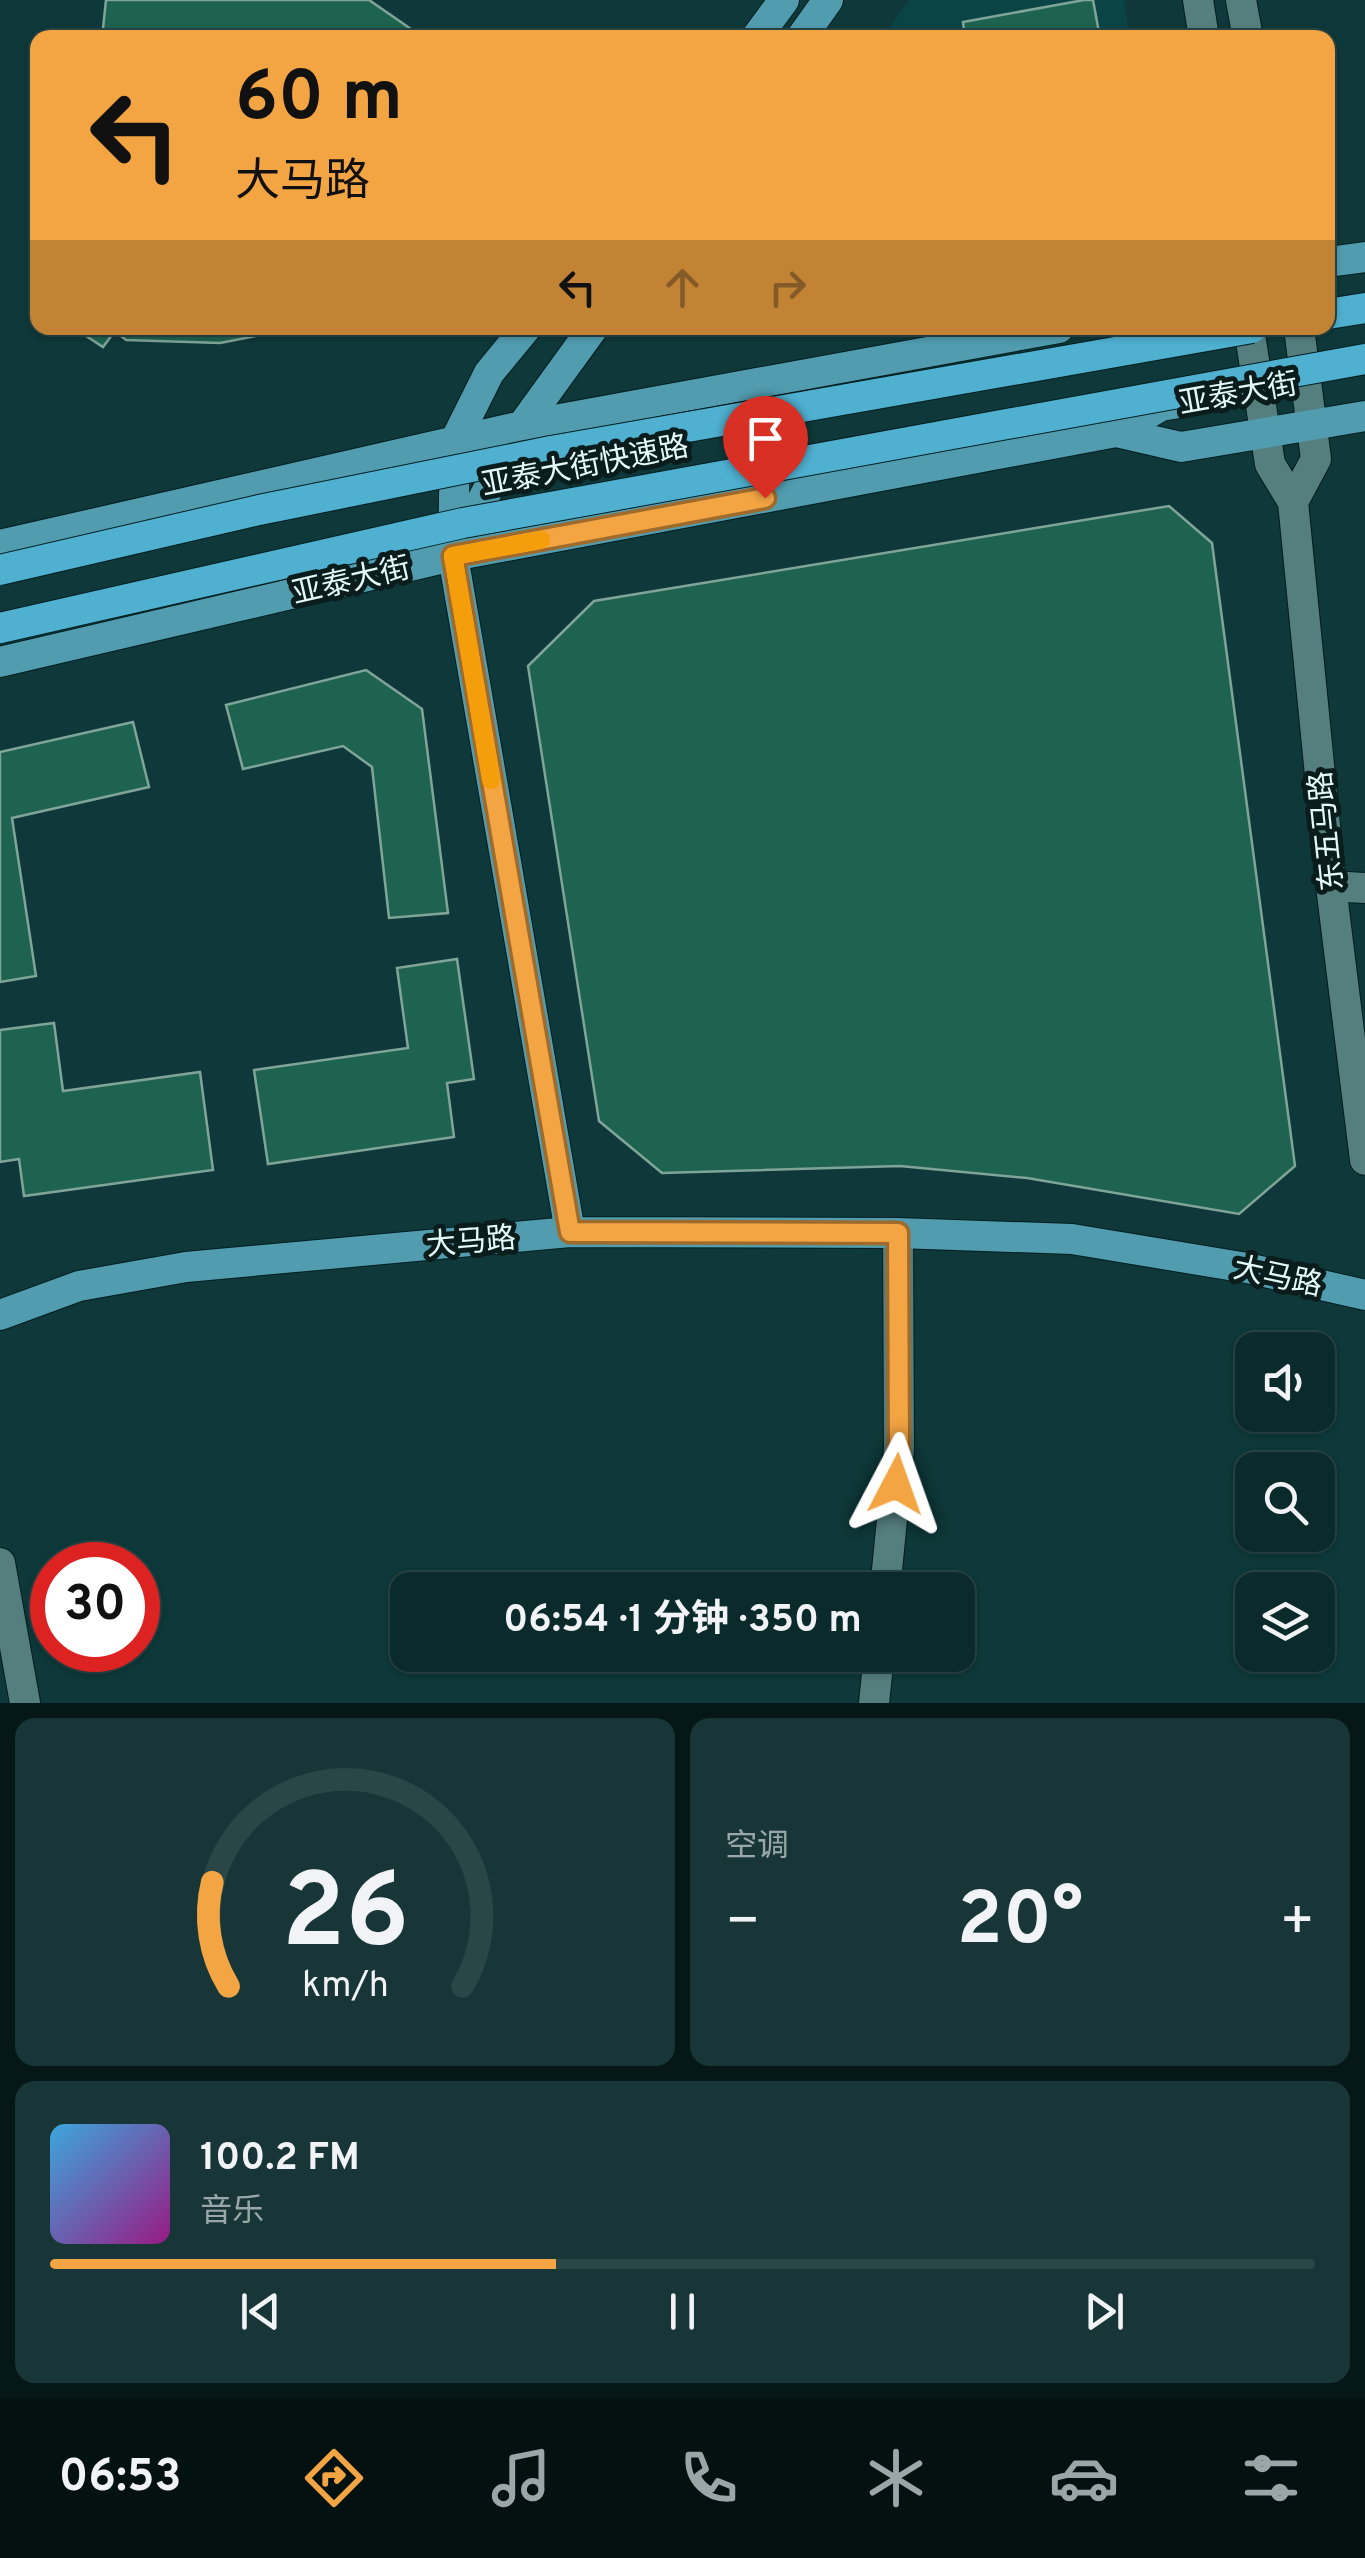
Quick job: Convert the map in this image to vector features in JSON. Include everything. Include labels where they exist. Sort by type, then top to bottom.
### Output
[{"type":"highway","points":[[1335,313],[1365,308]]},
{"type":"highway","name":"亚泰大街快速路","points":[[0,570],[259,510],[551,451],[1211,335]]},
{"type":"highway","name":"亚泰大街快速路","points":[[0,628],[463,523],[1365,359]]},
{"type":"main road","points":[[762,30],[784,0]]},
{"type":"main road","points":[[807,30],[828,0]]},
{"type":"main road","points":[[1335,261],[1365,257]]},
{"type":"main road","points":[[1335,303],[1365,298]]},
{"type":"main road","points":[[520,335],[489,372],[455,441],[453,556],[570,1232]]},
{"type":"main road","points":[[453,556],[522,426],[588,335]]},
{"type":"main road","points":[[0,545],[522,426],[1020,335]]},
{"type":"main road","name":"亚泰大街","points":[[0,662],[453,556],[1116,432],[1161,406],[1365,371]]},
{"type":"main road","name":"亚泰大街","points":[[1116,432],[1181,447],[1365,416]]},
{"type":"main road","name":"大马路","points":[[0,1315],[79,1286],[186,1267],[570,1232],[898,1233],[1072,1239],[1247,1268],[1365,1295]]},
{"type":"street","points":[[1198,0],[1203,30]]},
{"type":"street","points":[[1241,0],[1247,30]]},
{"type":"street","name":"东五马路","points":[[1252,335],[1270,464],[1293,502],[1331,886],[1365,1160]]},
{"type":"street","points":[[1293,502],[1316,459],[1301,335]]},
{"type":"street","points":[[1331,886],[1365,888]]},
{"type":"street","points":[[887,1572],[899,1449],[898,1233]]},
{"type":"street","points":[[0,1563],[24,1703]]},
{"type":"street","points":[[874,1703],[877,1672]]},
{"type":"shaded area","points":[[909,0],[1124,0],[1128,30],[888,30]]},
{"type":"building","points":[[106,0],[369,0],[412,30],[103,30]]},
{"type":"building","points":[[1093,0],[1099,30],[964,30],[963,22]]},
{"type":"building","points":[[85,335],[112,335],[103,347]]},
{"type":"building","points":[[120,335],[261,335],[220,343],[126,340]]},
{"type":"building","points":[[1169,506],[1212,543],[1295,1166],[1239,1214],[1027,1178],[900,1166],[662,1173],[599,1121],[528,666],[594,601]]},
{"type":"building","points":[[366,670],[422,709],[448,913],[389,918],[372,767],[343,746],[243,769],[226,705]]},
{"type":"building","points":[[133,722],[149,787],[12,818],[36,976],[0,982],[0,752]]},
{"type":"building","points":[[457,959],[474,1079],[447,1083],[454,1137],[268,1164],[254,1070],[408,1048],[397,968]]},
{"type":"building","points":[[54,1023],[63,1091],[200,1072],[213,1170],[24,1196],[19,1159],[0,1162],[0,1030]]},
{"type":"slow traffic","points":[[491,780],[453,556],[541,540]]},
{"type":"route","points":[[765,498],[453,556],[570,1232],[898,1233],[896,1484]]}]
